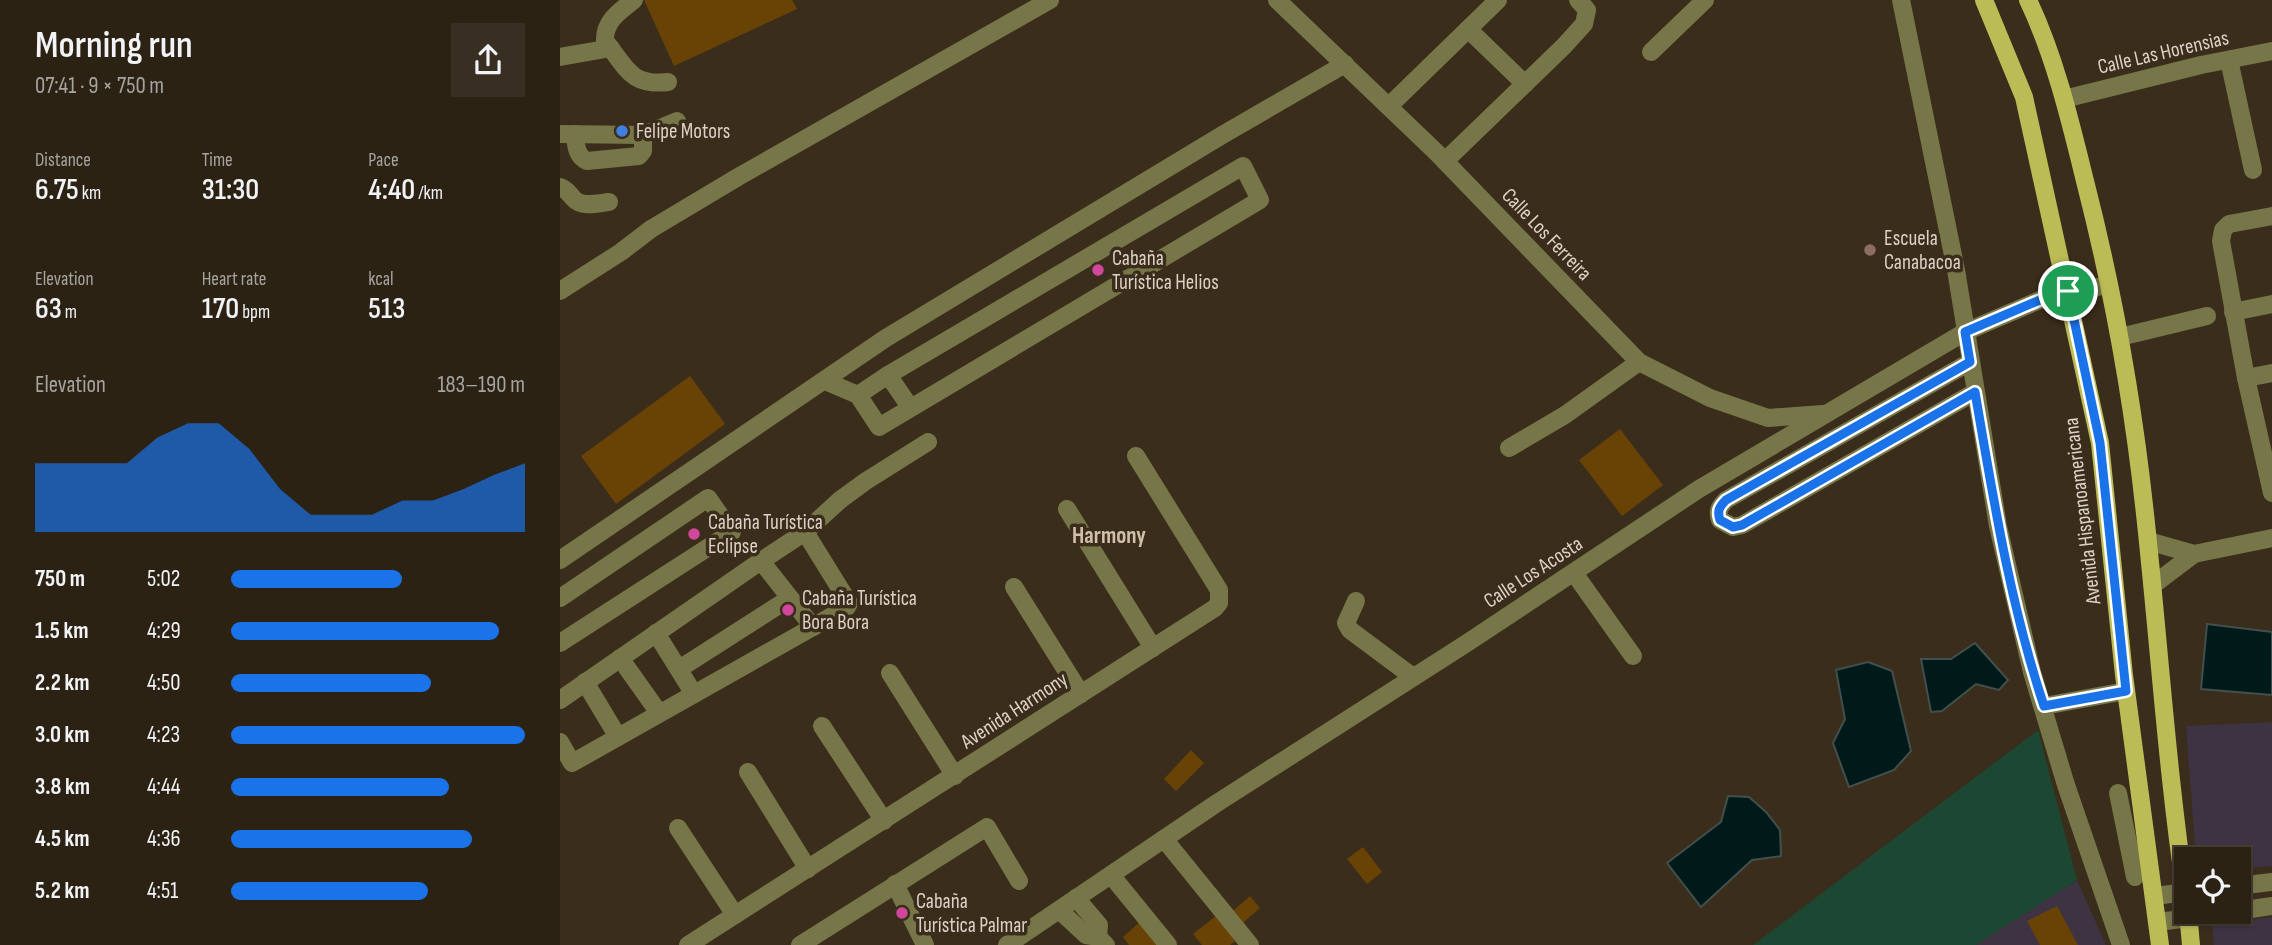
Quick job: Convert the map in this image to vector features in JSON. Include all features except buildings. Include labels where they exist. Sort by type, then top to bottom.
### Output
[{"type":"main road","name":"Avenida Hispanoamericana","points":[[1984,0],[2024,97],[2100,443],[2126,691],[2160,945]]},
{"type":"main road","points":[[2028,0],[2064,99],[2096,223],[2120,337],[2148,541],[2178,847]]},
{"type":"main road","points":[[2189,924],[2191,945]]},
{"type":"street","points":[[634,0],[610,21],[605,41],[634,77],[643,82],[668,82]]},
{"type":"street","points":[[560,290],[621,252],[651,229],[738,177],[1050,0]]},
{"type":"street","name":"Calle Los Ferreira","points":[[1277,0],[1445,161],[1639,362],[1710,398],[1768,418],[1827,414]]},
{"type":"street","points":[[1389,106],[1498,0]]},
{"type":"street","points":[[1445,161],[1584,24],[1587,10],[1578,0]]},
{"type":"street","points":[[1651,51],[1705,0]]},
{"type":"street","points":[[1901,0],[1956,270],[1998,526],[2032,671],[2066,785],[2121,945]]},
{"type":"street","points":[[1468,29],[1525,84]]},
{"type":"street","points":[[560,57],[611,48]]},
{"type":"street","name":"Calle Las Horensias","points":[[2064,99],[2272,51]]},
{"type":"street","points":[[2229,60],[2253,170]]},
{"type":"street","points":[[560,560],[898,331],[1345,64]]},
{"type":"street","points":[[567,134],[643,135],[677,121]]},
{"type":"street","points":[[567,134],[580,156],[587,161],[639,156],[643,151],[643,135]]},
{"type":"street","points":[[825,381],[858,395],[879,427],[1260,200],[1242,166],[858,395]]},
{"type":"street","points":[[560,187],[568,191],[575,201],[583,204],[610,202]]},
{"type":"street","points":[[2272,216],[2229,224],[2223,230],[2221,241],[2232,312],[2272,493]]},
{"type":"street","name":"Calle Los Acosta","points":[[1007,945],[1164,839],[1699,489],[1965,332],[2049,296],[2108,285]]},
{"type":"street","points":[[2232,312],[2272,304]]},
{"type":"street","points":[[2120,337],[2207,316]]},
{"type":"street","points":[[1509,447],[1565,415],[1639,362]]},
{"type":"street","points":[[1970,362],[1726,500],[1718,513],[1720,520],[1733,527],[1742,525],[1975,392]]},
{"type":"street","points":[[2246,378],[2272,373]]},
{"type":"street","points":[[888,375],[910,407]]},
{"type":"street","points":[[560,700],[805,532],[866,481],[928,442]]},
{"type":"street","name":"Avenida Harmony","points":[[688,945],[1215,608],[1221,597],[1215,584],[1136,456]]},
{"type":"street","points":[[560,598],[708,498],[732,532],[560,643]]},
{"type":"street","points":[[1068,509],[1153,648]]},
{"type":"street","points":[[560,742],[566,763],[618,737],[847,607],[849,603],[805,532]]},
{"type":"street","points":[[2152,585],[2194,554],[2272,538]]},
{"type":"street","points":[[2148,541],[2194,554]]},
{"type":"street","points":[[761,561],[813,627]]},
{"type":"street","points":[[1574,573],[1633,656]]},
{"type":"street","points":[[1014,587],[1081,694]]},
{"type":"street","points":[[679,669],[790,598]]},
{"type":"street","points":[[1356,601],[1346,623],[1350,630],[1413,677]]},
{"type":"street","points":[[656,633],[694,694]]},
{"type":"street","points":[[620,658],[659,713]]},
{"type":"street","points":[[890,673],[955,776]]},
{"type":"street","points":[[585,682],[618,737]]},
{"type":"street","points":[[2044,706],[2126,691]]},
{"type":"street","points":[[822,726],[884,821]]},
{"type":"street","points":[[748,772],[808,869]]},
{"type":"street","points":[[2118,793],[2135,877]]},
{"type":"street","points":[[2124,824],[2144,821]]},
{"type":"street","points":[[800,945],[987,827],[1019,881]]},
{"type":"street","points":[[678,828],[735,915]]},
{"type":"street","points":[[1164,839],[1250,945]]},
{"type":"street","points":[[1111,875],[1168,945]]},
{"type":"street","points":[[2251,884],[2272,882]]},
{"type":"street","points":[[895,884],[925,945]]},
{"type":"street","points":[[2154,896],[2174,893]]},
{"type":"street","points":[[1076,898],[1099,925],[1102,941]]},
{"type":"street","points":[[2251,910],[2272,906]]},
{"type":"street","points":[[1059,910],[1086,935],[1102,941]]},
{"type":"street","points":[[2158,922],[2174,918]]},
{"type":"shaded area","points":[[2272,722],[2272,866],[2251,868],[2251,847],[2195,847],[2186,726]]},
{"type":"shaded area","points":[[2077,880],[2106,945],[1976,945]]},
{"type":"shaded area","points":[[2272,917],[2272,945],[2214,945],[2212,924],[2251,924],[2251,919]]},
{"type":"green space","points":[[2038,730],[2077,880],[1976,945],[1753,945]]},
{"type":"water","points":[[2207,624],[2272,632],[2272,695],[2201,689]]},
{"type":"water","points":[[1975,643],[2008,680],[1999,690],[1976,684],[1942,711],[1931,712],[1921,659],[1951,659]]},
{"type":"water","points":[[1868,662],[1892,671],[1911,751],[1894,770],[1849,787],[1833,743],[1845,719],[1836,670]]},
{"type":"water","points":[[1728,796],[1749,797],[1766,812],[1780,830],[1781,856],[1752,860],[1701,907],[1667,863],[1721,822]]},
{"type":"place","name":"Felipe Motors","points":[[622,131]]},
{"type":"place","name":"Escuela Canabacoa","points":[[1870,250]]},
{"type":"place","name":"Cabaña Turística Helios","points":[[1098,270]]},
{"type":"place","name":"Cabaña Turística Eclipse","points":[[694,534]]},
{"type":"place","name":"Cabaña Turística Bora Bora","points":[[788,610]]},
{"type":"place","name":"Cabaña Turística Palmar","points":[[902,913]]},
{"type":"district","name":"Harmony","points":[[1109,535]]},
{"type":"route","points":[[2068,291],[2100,443],[2126,691],[2044,706],[2032,671],[1998,526],[1975,392],[1742,525],[1733,527],[1720,520],[1718,513],[1726,500],[1970,362],[1965,332],[2049,296],[2068,291]]}]
